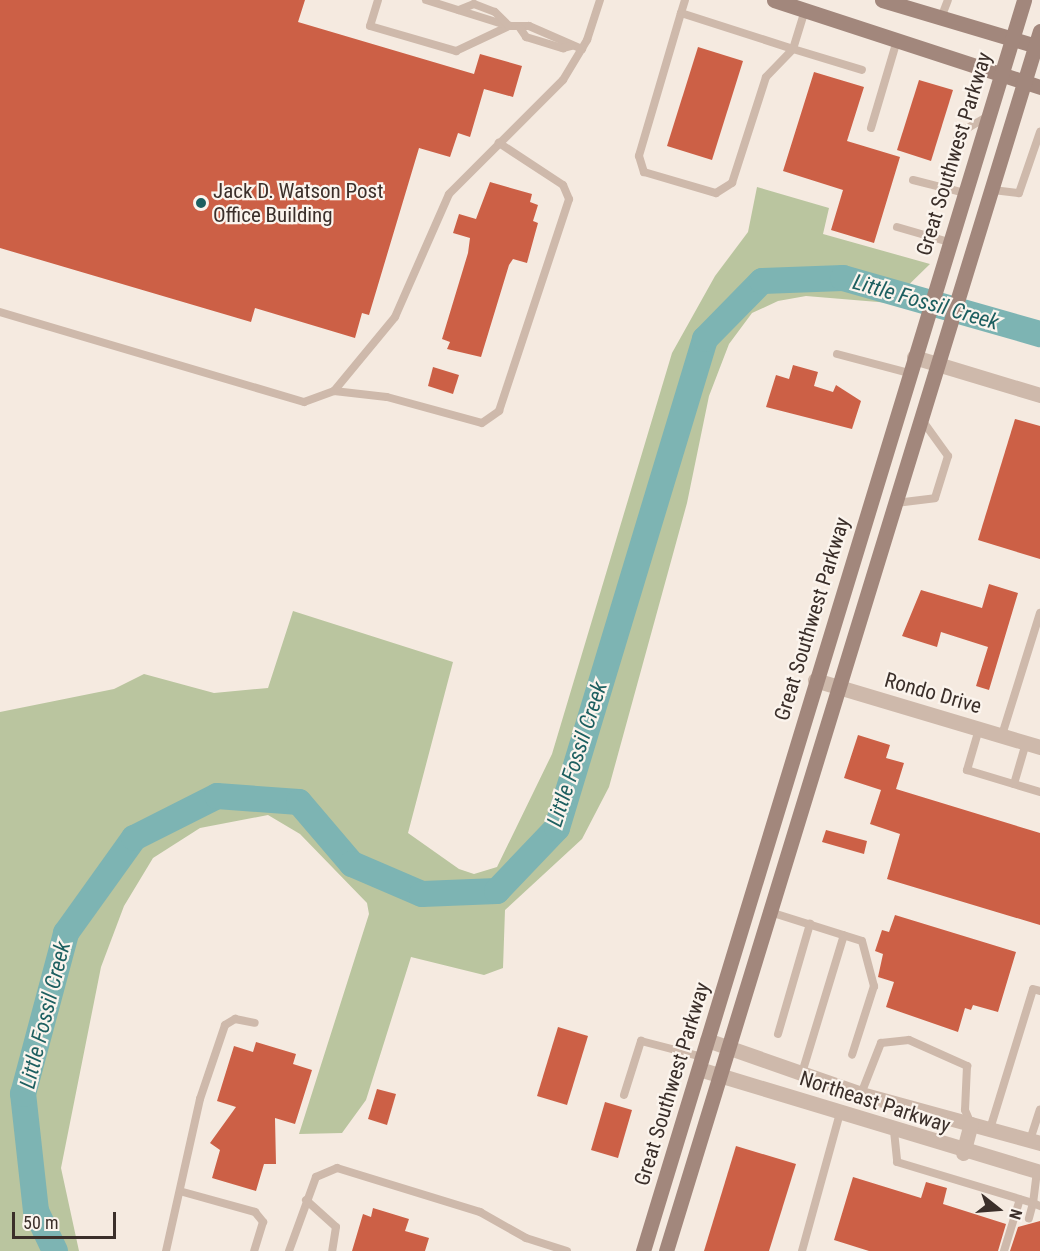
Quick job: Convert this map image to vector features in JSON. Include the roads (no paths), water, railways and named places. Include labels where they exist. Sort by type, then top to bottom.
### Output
[{"type":"street","points":[[774,0],[807,5],[897,40],[1033,85]]},
{"type":"street","points":[[882,0],[1010,38],[1039,42]]},
{"type":"street","name":"Great Southwest Parkway","points":[[644,1251],[1010,38],[1024,0]]},
{"type":"street","name":"Great Southwest Parkway","points":[[666,1251],[993,190],[1033,85],[1039,42]]},
{"type":"street","points":[[916,351],[1040,395]]},
{"type":"street","name":"Rondo Drive","points":[[815,680],[1033,745]]},
{"type":"street","name":"Northeast Parkway","points":[[707,1040],[861,1094],[1035,1142]]},
{"type":"street","name":"Northeast Parkway","points":[[700,1063],[719,1075],[963,1153],[1039,1172]]},
{"type":"street","points":[[963,1153],[970,1124]]},
{"type":"lane","points":[[378,0],[370,26],[456,51],[508,26],[520,28],[526,37],[563,48],[572,46],[582,49]]},
{"type":"lane","points":[[426,0],[458,10],[474,4],[495,12],[508,26]]},
{"type":"lane","points":[[334,392],[395,317],[449,194],[563,80],[582,49],[600,0]]},
{"type":"lane","points":[[685,0],[639,156],[644,172],[716,193],[732,183],[766,77],[794,49],[807,5]]},
{"type":"lane","points":[[941,18],[948,0]]},
{"type":"lane","points":[[681,13],[862,70]]},
{"type":"lane","points":[[871,128],[897,40]]},
{"type":"lane","points":[[942,187],[959,133],[987,117]]},
{"type":"lane","points":[[993,190],[1012,196],[1019,193],[1040,132]]},
{"type":"lane","points":[[0,312],[304,402],[334,392],[387,397],[482,423],[499,411],[569,199],[563,185],[500,143]]},
{"type":"lane","points":[[913,180],[964,194]]},
{"type":"lane","points":[[897,227],[949,242]]},
{"type":"lane","points":[[837,354],[909,374]]},
{"type":"lane","points":[[896,503],[935,498],[948,456],[922,420]]},
{"type":"lane","points":[[1002,735],[1040,614]]},
{"type":"lane","points":[[980,729],[967,770],[1040,792]]},
{"type":"lane","points":[[1014,784],[1033,745]]},
{"type":"lane","points":[[770,912],[862,940],[874,986],[852,1055]]},
{"type":"lane","points":[[778,1034],[810,924]]},
{"type":"lane","points":[[802,1073],[844,935]]},
{"type":"lane","points":[[990,1129],[1033,989],[1040,991]]},
{"type":"lane","points":[[166,1251],[183,1192],[187,1154],[225,1024],[235,1019],[255,1023]]},
{"type":"lane","points":[[861,1094],[881,1043],[909,1040],[968,1066],[965,1110],[970,1124]]},
{"type":"lane","points":[[624,1095],[640,1041],[700,1063]]},
{"type":"lane","points":[[1035,1142],[1040,1110]]},
{"type":"lane","points":[[802,1251],[840,1113]]},
{"type":"lane","points":[[894,1131],[897,1162],[1037,1204]]},
{"type":"lane","points":[[289,1251],[316,1177],[337,1168],[480,1212],[526,1238],[567,1251]]},
{"type":"lane","points":[[1029,1218],[1037,1204],[1039,1172]]},
{"type":"lane","points":[[183,1192],[255,1212],[263,1222],[254,1251]]},
{"type":"lane","points":[[1004,1251],[1020,1199]]},
{"type":"lane","points":[[306,1200],[336,1227],[332,1251]]},
{"type":"waterway","name":"Little Fossil Creek","points":[[55,1251],[36,1211],[23,1094],[66,933],[134,838],[217,796],[299,802],[352,864],[422,894],[497,891],[557,828],[705,339],[762,281],[843,278],[1040,334]]},
{"type":"place","name":"Jack D. Watson Post Office Building","points":[[201,203]]}]
